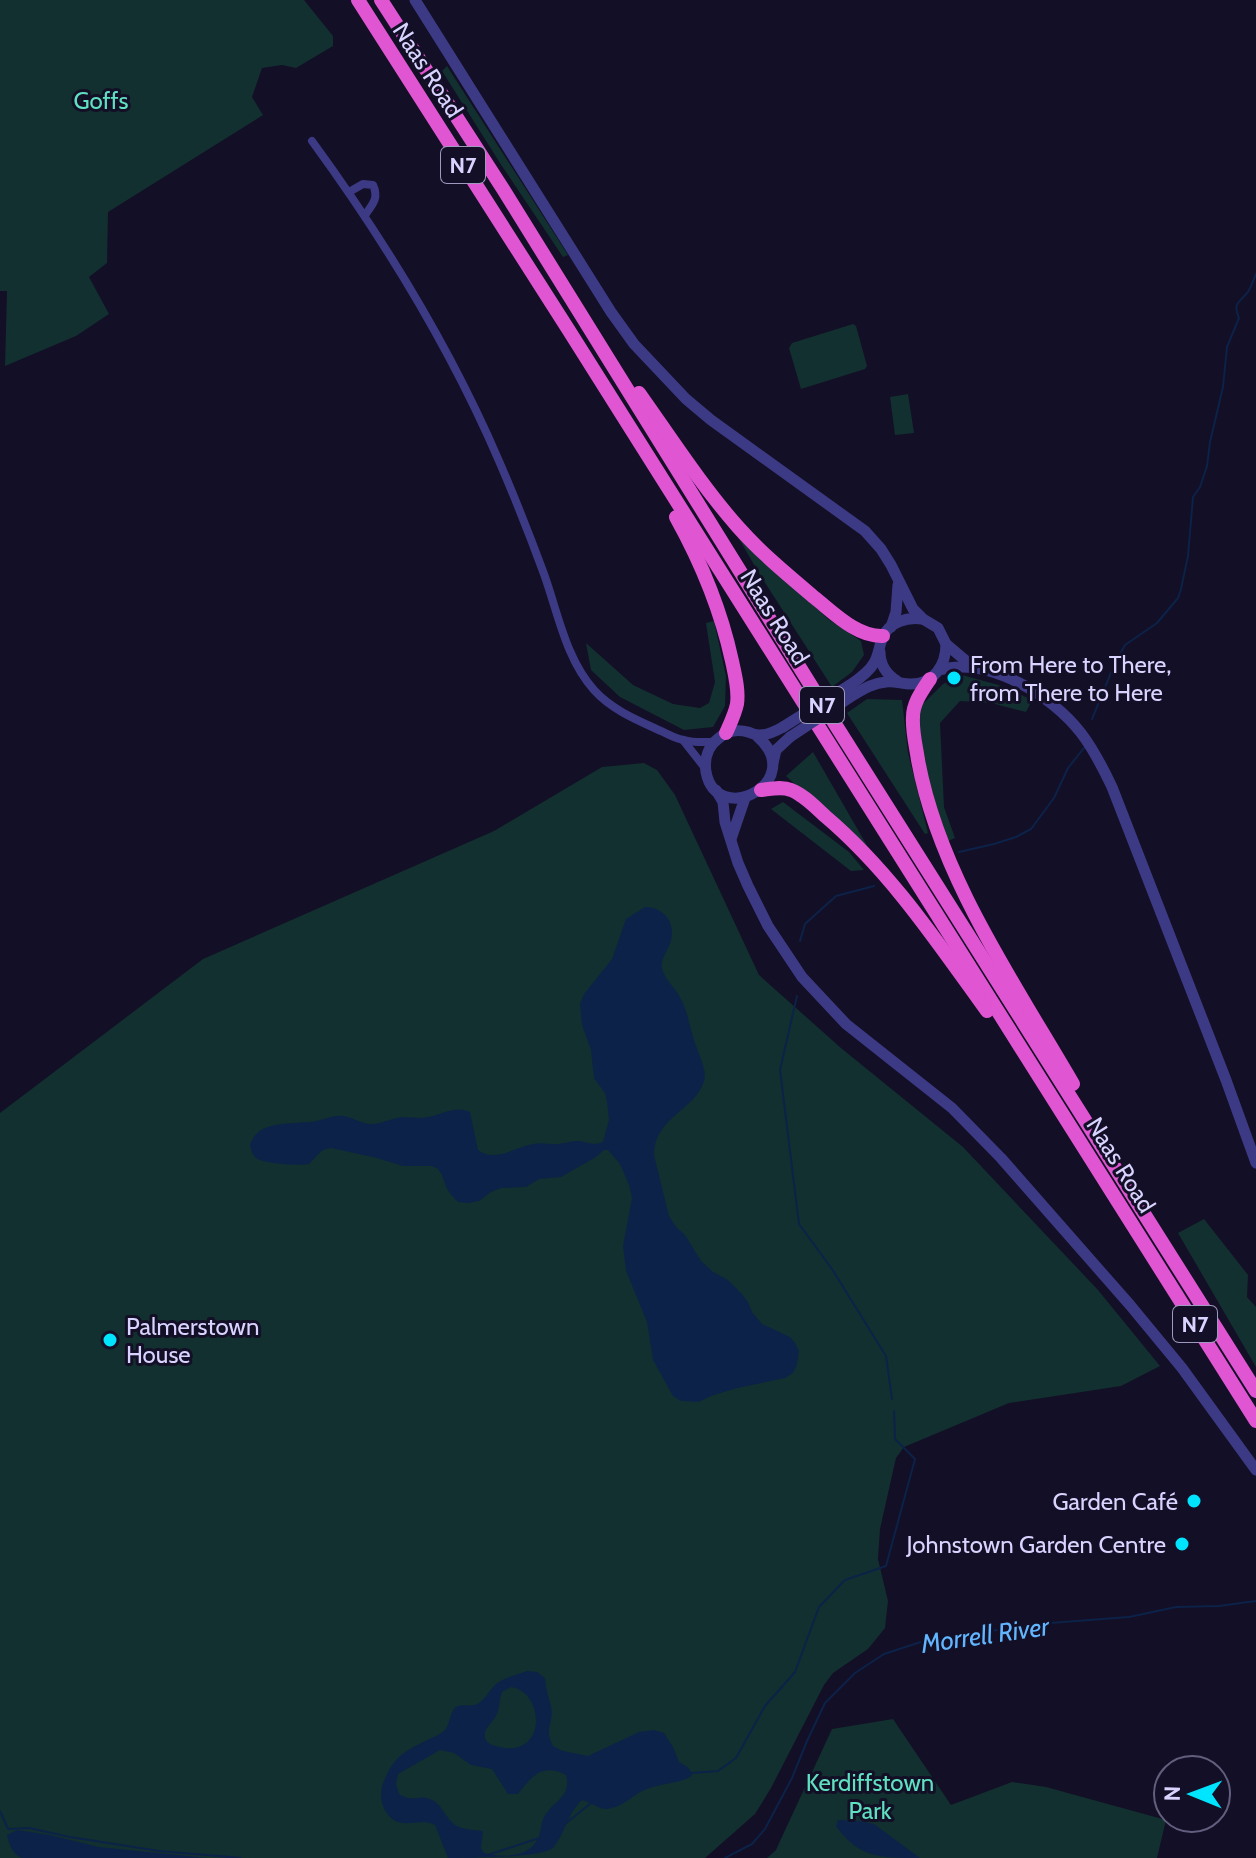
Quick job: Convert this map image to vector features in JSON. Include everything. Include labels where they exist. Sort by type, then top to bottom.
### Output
[{"type":"highway","name":"Naas Road","points":[[358,0],[1256,1421]]},
{"type":"highway","name":"Naas Road","points":[[381,0],[503,189],[823,705],[1256,1391]]},
{"type":"highway","name":"N7","points":[[503,189],[620,366],[736,525],[779,568],[833,613],[870,635],[885,638]]},
{"type":"highway","name":"N7","points":[[568,329],[630,441],[664,494],[712,591],[737,686],[737,703],[720,738]]},
{"type":"highway","name":"N7","points":[[934,674],[915,705],[914,733],[928,800],[947,855],[973,910],[1120,1164],[1146,1217]]},
{"type":"highway","name":"N7","points":[[761,790],[789,789],[804,798],[862,851],[892,884],[1002,1031],[1133,1227]]},
{"type":"street","points":[[415,0],[634,344],[668,381],[711,420],[865,531],[881,549],[913,609],[938,628],[946,644],[958,657],[1042,696],[1070,719],[1093,749],[1112,787],[1256,1163]]},
{"type":"street","points":[[312,141],[399,268],[445,351],[498,460],[580,672],[595,692],[617,709],[683,740],[706,770]]},
{"type":"street","points":[[349,192],[363,184],[373,185],[375,202],[365,215]]},
{"type":"street","points":[[716,790],[729,797],[745,798],[761,790],[770,777],[776,750],[786,732],[852,689],[874,664],[896,612],[898,581]]},
{"type":"street","points":[[923,619],[906,619],[885,638],[882,665],[891,677],[910,684],[953,667],[972,666]]},
{"type":"street","points":[[934,674],[946,653],[946,644]]},
{"type":"street","points":[[852,689],[897,681]]},
{"type":"street","points":[[683,740],[720,738],[742,731],[757,736],[768,747],[773,763]]},
{"type":"street","points":[[757,736],[786,732]]},
{"type":"street","points":[[720,738],[707,755],[708,777],[723,802],[725,822],[748,886],[768,926],[802,977],[846,1024],[952,1108],[1001,1158],[1182,1368],[1256,1470]]},
{"type":"street","points":[[731,840],[745,798]]},
{"type":"green space","name":"Goffs","points":[[0,0],[304,0],[333,36],[333,46],[296,68],[282,65],[262,68],[252,97],[263,115],[108,212],[107,263],[89,277],[109,314],[76,336],[5,366],[7,291],[0,291]]},
{"type":"green space","points":[[447,66],[568,255],[563,257],[500,163],[442,71]]},
{"type":"green space","points":[[853,324],[867,366],[865,369],[801,389],[789,348],[792,343]]},
{"type":"green space","points":[[908,394],[914,433],[895,435],[890,397]]},
{"type":"green space","points":[[734,530],[828,619],[861,641],[864,655],[852,672],[832,687],[760,575]]},
{"type":"green space","points":[[714,621],[726,676],[725,706],[713,727],[684,730],[620,697],[591,670],[586,643],[633,685],[673,704],[700,708],[709,703],[715,682],[706,623]]},
{"type":"green space","points":[[962,675],[1002,686],[1032,700],[1026,712],[991,703],[960,701],[940,723],[944,807],[955,838],[946,842],[923,766],[917,710],[943,684]]},
{"type":"green space","points":[[867,699],[902,700],[908,753],[928,833],[925,834],[847,713]]},
{"type":"green space","points":[[813,752],[873,856],[786,776]]},
{"type":"green space","points":[[644,763],[657,770],[675,795],[759,975],[841,1048],[963,1147],[1098,1290],[1160,1366],[1121,1386],[1009,1403],[904,1447],[896,1458],[880,1529],[878,1559],[888,1601],[885,1628],[868,1649],[833,1673],[755,1814],[705,1858],[0,1858],[0,1113],[203,959],[494,831],[602,767]]},
{"type":"green space","points":[[783,802],[849,852],[864,870],[851,871],[771,809]]},
{"type":"green space","points":[[1204,1219],[1248,1275],[1247,1297],[1256,1307],[1256,1367],[1178,1233]]},
{"type":"green space","name":"Kerdiffstown Park","points":[[893,1719],[951,1805],[1012,1782],[1046,1787],[1152,1816],[1152,1834],[1163,1834],[1157,1858],[767,1858],[776,1850],[832,1729]]},
{"type":"water","points":[[645,907],[657,909],[669,921],[671,940],[662,969],[684,1005],[705,1073],[700,1091],[661,1131],[656,1142],[654,1155],[669,1216],[701,1261],[741,1293],[762,1324],[790,1337],[799,1351],[793,1373],[785,1378],[737,1388],[699,1402],[681,1401],[673,1396],[653,1360],[647,1322],[626,1271],[623,1246],[632,1198],[620,1164],[608,1150],[561,1177],[539,1179],[526,1187],[501,1188],[479,1201],[468,1203],[458,1202],[452,1196],[438,1169],[432,1166],[403,1166],[331,1148],[321,1151],[309,1164],[290,1165],[256,1158],[250,1145],[259,1132],[274,1125],[340,1116],[374,1124],[400,1117],[425,1118],[460,1109],[470,1112],[478,1150],[485,1154],[498,1155],[536,1143],[603,1142],[609,1120],[607,1102],[605,1093],[594,1078],[580,1004],[584,994],[612,959],[626,919]]},
{"type":"water","points":[[527,1671],[537,1672],[545,1678],[552,1712],[549,1734],[553,1746],[588,1756],[639,1732],[654,1730],[664,1733],[679,1762],[689,1769],[692,1776],[647,1789],[612,1808],[603,1809],[582,1800],[553,1848],[546,1851],[504,1857],[448,1858],[435,1825],[400,1823],[389,1816],[381,1799],[384,1781],[401,1756],[444,1731],[456,1707],[477,1704],[497,1683]],"holes":[[[511,1687],[522,1691],[530,1700],[536,1723],[526,1743],[515,1748],[495,1746],[486,1740],[485,1735],[497,1713],[502,1692]],[[440,1750],[454,1753],[471,1765],[492,1769],[508,1794],[518,1794],[533,1777],[544,1771],[566,1775],[564,1794],[544,1817],[539,1836],[530,1849],[508,1856],[484,1853],[481,1848],[483,1831],[457,1826],[430,1799],[408,1798],[399,1794],[396,1784],[398,1774]]]},
{"type":"water","points":[[838,1820],[874,1824],[920,1858],[893,1858],[862,1850],[836,1826]]},
{"type":"water","points":[[17,1830],[99,1847],[207,1858],[22,1858],[13,1851],[7,1835]]},
{"type":"waterway","points":[[1092,719],[1125,645],[1157,623],[1178,598],[1188,556],[1193,497],[1207,466],[1223,387],[1227,347],[1239,318],[1237,306],[1256,274]]},
{"type":"waterway","points":[[959,852],[1016,837],[1031,829],[1054,798],[1068,768],[1084,748]]},
{"type":"waterway","name":"Morrell River","points":[[800,941],[805,924],[836,896],[874,886]]},
{"type":"waterway","points":[[797,996],[780,1070],[799,1224],[832,1269],[886,1356],[892,1399]]},
{"type":"waterway","points":[[691,1773],[718,1771],[736,1758],[765,1706],[795,1672],[819,1607],[845,1580],[886,1566],[915,1459],[895,1439],[894,1411]]},
{"type":"waterway","name":"Morrell River","points":[[725,1858],[752,1844],[765,1829],[792,1778],[825,1703],[855,1673],[884,1654],[930,1639],[1050,1623],[1129,1617],[1176,1607],[1256,1601]]},
{"type":"waterway","points":[[565,1824],[591,1803]]},
{"type":"waterway","points":[[0,1811],[8,1829],[29,1828],[159,1851],[241,1858]]},
{"type":"waterway","points":[[488,1855],[539,1838]]},
{"type":"place","name":"From Here to There, from There to Here","points":[[954,678]]},
{"type":"place","name":"Palmerstown House","points":[[110,1340]]},
{"type":"place","name":"Garden Café","points":[[1194,1501]]},
{"type":"place","name":"Johnstown Garden Centre","points":[[1182,1544]]}]
